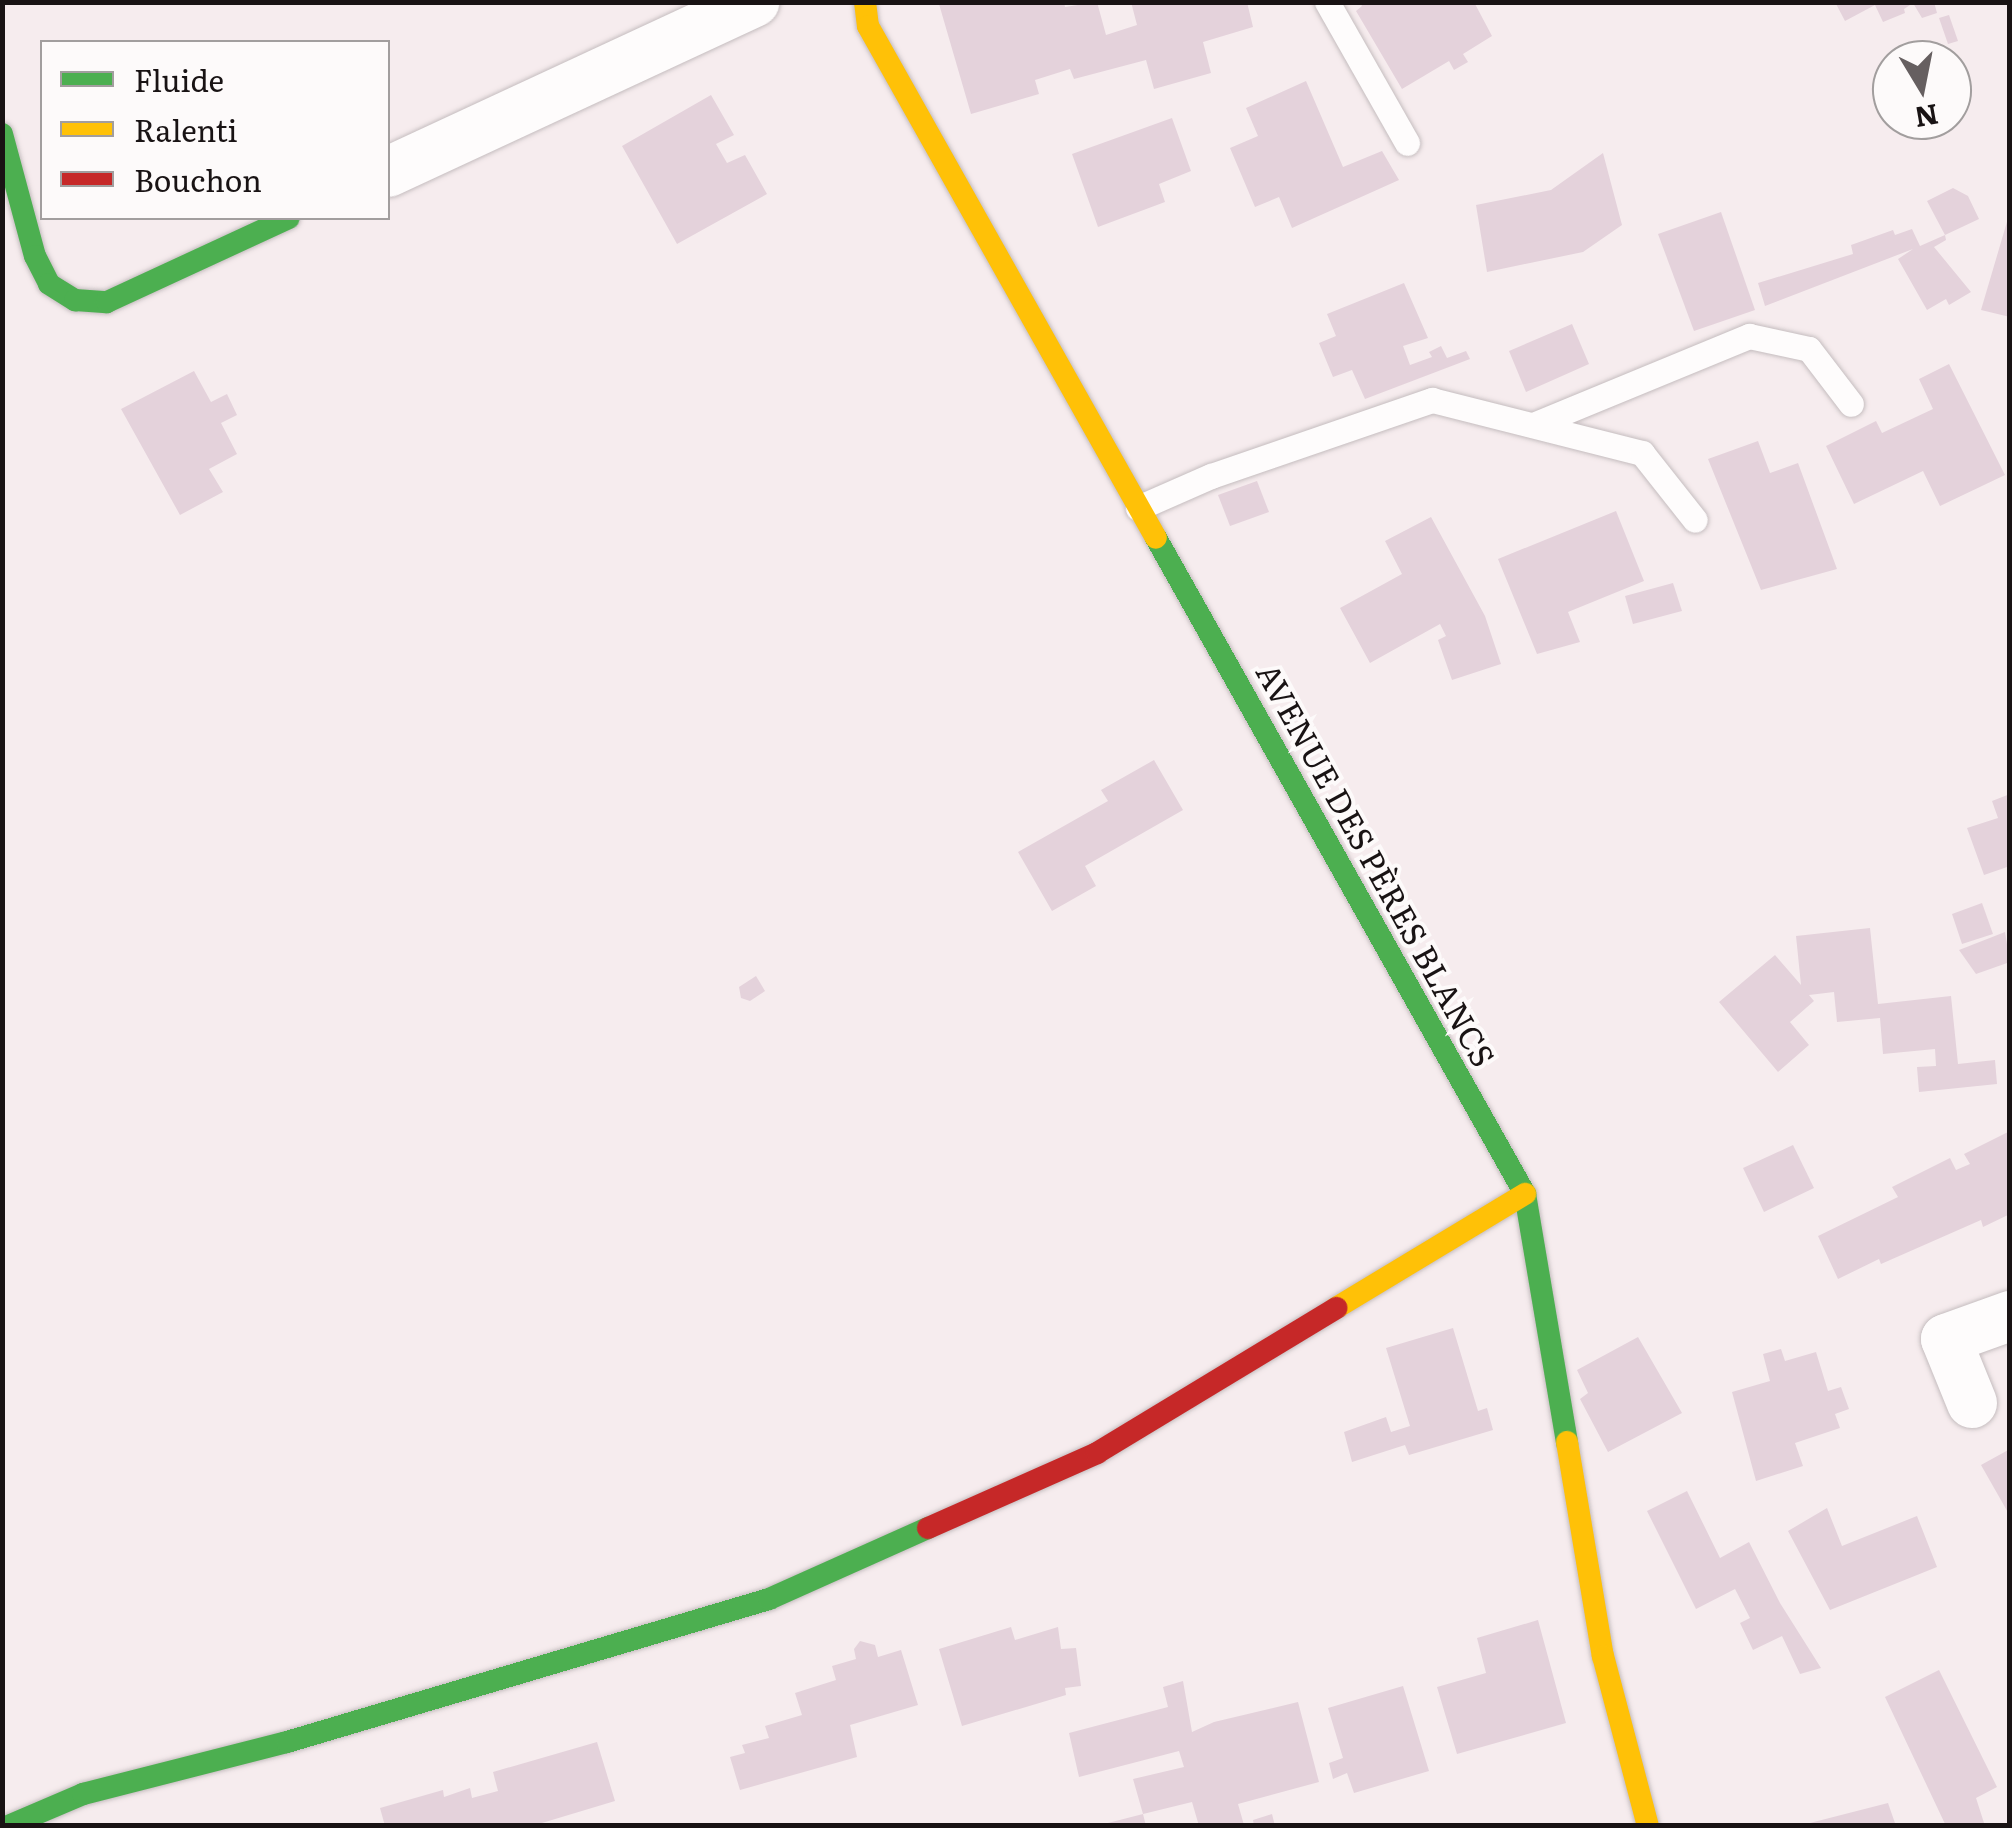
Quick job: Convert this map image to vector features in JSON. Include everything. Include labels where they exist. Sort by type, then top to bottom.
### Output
[{"type":"street","points":[[390,171],[754,2]]},
{"type":"street","name":"AVENUE DES PÈRES BLANCS","points":[[865,2],[868,26],[1525,1194],[1603,1656],[1648,1826]]},
{"type":"street","points":[[2,134],[35,256],[49,284],[75,300],[107,302],[284,220]]},
{"type":"street","points":[[8,1826],[83,1794],[287,1742],[768,1599],[1097,1453],[1525,1194]]},
{"type":"street","points":[[1972,1403],[1946,1340],[2010,1316]]},
{"type":"lane","points":[[1327,2],[1408,143]]},
{"type":"lane","points":[[1533,424],[1749,336],[1810,349],[1851,404]]},
{"type":"lane","points":[[1138,508],[1211,476],[1432,400],[1642,454],[1695,520]]},
{"type":"building","points":[[1064,2],[1065,7],[1097,2],[1106,35],[1137,25],[1131,2],[1247,2],[1253,27],[1203,42],[1211,73],[1154,89],[1146,60],[1074,79],[1070,69],[1035,80],[1039,94],[971,114],[939,4]]},
{"type":"building","points":[[1360,2],[1474,2],[1492,36],[1463,54],[1468,62],[1454,70],[1449,61],[1402,89],[1356,11],[1362,6]]},
{"type":"building","points":[[1835,2],[1934,2],[1937,13],[1922,18],[1913,3],[1904,9],[1905,13],[1883,22],[1875,5],[1845,21]]},
{"type":"building","points":[[1949,15],[1958,40],[1947,40],[1939,18]]},
{"type":"building","points":[[1306,81],[1343,167],[1382,151],[1399,180],[1292,228],[1279,197],[1255,207],[1230,148],[1258,136],[1246,108]]},
{"type":"building","points":[[711,95],[734,135],[716,144],[727,163],[745,155],[767,194],[677,244],[622,146]]},
{"type":"building","points":[[1172,118],[1191,171],[1159,184],[1165,202],[1098,227],[1072,154]]},
{"type":"building","points":[[1603,153],[1622,225],[1583,252],[1487,272],[1476,205],[1551,190]]},
{"type":"building","points":[[1953,188],[1968,196],[1979,219],[1945,235],[1927,201]]},
{"type":"building","points":[[1721,212],[1755,310],[1694,331],[1658,234]]},
{"type":"building","points":[[2010,216],[2010,317],[1981,310]]},
{"type":"building","points":[[1912,229],[1920,246],[1945,235],[1946,240],[1934,247],[1971,292],[1949,305],[1946,299],[1927,310],[1898,259],[1913,249],[1765,306],[1758,283],[1853,254],[1851,245],[1893,230],[1895,235]]},
{"type":"building","points":[[1404,283],[1428,338],[1403,346],[1410,365],[1432,357],[1429,352],[1441,346],[1447,358],[1466,351],[1470,359],[1365,399],[1352,370],[1333,377],[1319,343],[1336,336],[1327,314]]},
{"type":"building","points":[[1572,324],[1589,364],[1526,392],[1509,351]]},
{"type":"building","points":[[1949,364],[2005,475],[1940,506],[1923,471],[1854,504],[1826,446],[1876,421],[1882,433],[1933,409],[1919,379]]},
{"type":"building","points":[[194,371],[211,402],[227,394],[237,415],[221,423],[237,454],[209,469],[223,492],[180,515],[121,409]]},
{"type":"building","points":[[1758,441],[1770,473],[1798,463],[1837,569],[1761,590],[1708,459]]},
{"type":"building","points":[[1257,481],[1269,512],[1230,526],[1218,495]]},
{"type":"building","points":[[1616,511],[1644,581],[1568,612],[1580,642],[1537,654],[1498,559]]},
{"type":"building","points":[[1431,517],[1485,616],[1501,664],[1452,680],[1438,640],[1446,636],[1440,624],[1370,663],[1340,608],[1402,574],[1385,541]]},
{"type":"building","points":[[1673,583],[1682,611],[1633,624],[1625,596]]},
{"type":"building","points":[[1154,760],[1183,810],[1085,866],[1096,886],[1052,911],[1018,852],[1108,801],[1101,790]]},
{"type":"building","points":[[2010,794],[2010,866],[1984,875],[1967,828],[1998,818],[1992,801]]},
{"type":"building","points":[[1982,903],[1993,934],[1962,944],[1952,914]]},
{"type":"building","points":[[1870,928],[1878,1004],[1951,996],[1958,1064],[1995,1060],[1997,1084],[1919,1092],[1917,1067],[1936,1066],[1935,1049],[1883,1054],[1880,1018],[1837,1022],[1834,992],[1809,995],[1814,1001],[1790,1022],[1809,1045],[1778,1072],[1719,1002],[1775,955],[1801,985],[1796,936]]},
{"type":"building","points":[[2005,932],[2010,962],[1976,974],[1959,950]]},
{"type":"building","points":[[756,976],[765,991],[750,1001],[741,998],[739,987]]},
{"type":"building","points":[[2010,1131],[2010,1214],[1983,1227],[1981,1220],[1838,1279],[1818,1236],[1898,1197],[1892,1187],[1950,1158],[1956,1170],[1970,1164],[1964,1154]]},
{"type":"building","points":[[1793,1145],[1814,1188],[1764,1212],[1743,1168]]},
{"type":"building","points":[[1453,1328],[1478,1411],[1487,1408],[1493,1430],[1409,1455],[1405,1445],[1352,1462],[1344,1432],[1386,1417],[1391,1432],[1410,1426],[1386,1348]]},
{"type":"building","points":[[1638,1337],[1682,1413],[1608,1452],[1580,1399],[1588,1393],[1577,1370]]},
{"type":"building","points":[[1781,1349],[1785,1361],[1816,1352],[1828,1391],[1841,1387],[1849,1409],[1835,1414],[1840,1428],[1795,1443],[1803,1466],[1756,1481],[1732,1392],[1770,1381],[1763,1354]]},
{"type":"building","points":[[2010,1449],[2010,1516],[1981,1465]]},
{"type":"building","points":[[1687,1491],[1720,1558],[1749,1542],[1780,1603],[1821,1668],[1800,1674],[1782,1636],[1753,1650],[1740,1623],[1750,1618],[1735,1589],[1696,1609],[1647,1511]]},
{"type":"building","points":[[1827,1508],[1842,1546],[1917,1516],[1937,1567],[1830,1610],[1788,1531]]},
{"type":"building","points":[[1538,1620],[1566,1723],[1457,1754],[1437,1687],[1486,1673],[1477,1638]]},
{"type":"building","points":[[1011,1627],[1015,1640],[1058,1627],[1061,1649],[1076,1648],[1081,1686],[1065,1688],[1066,1695],[962,1726],[939,1649]]},
{"type":"building","points":[[860,1641],[875,1645],[878,1657],[901,1650],[918,1705],[850,1725],[857,1757],[740,1790],[730,1757],[745,1753],[742,1745],[769,1738],[765,1726],[802,1715],[795,1693],[836,1680],[832,1666],[856,1659],[854,1649]]},
{"type":"building","points":[[1939,1670],[1997,1787],[1976,1798],[1985,1826],[1946,1826],[1885,1697]]},
{"type":"building","points":[[1183,1681],[1192,1732],[1214,1722],[1298,1702],[1319,1782],[1238,1804],[1244,1825],[1199,1826],[1192,1802],[1143,1814],[1133,1779],[1184,1767],[1179,1751],[1079,1777],[1069,1733],[1168,1707],[1163,1687]]},
{"type":"building","points":[[1403,1686],[1429,1771],[1354,1793],[1347,1773],[1333,1779],[1329,1763],[1343,1758],[1328,1708]]},
{"type":"building","points":[[597,1742],[615,1801],[532,1826],[385,1826],[380,1808],[443,1790],[444,1797],[470,1788],[472,1798],[498,1791],[493,1772]]},
{"type":"building","points":[[1888,1803],[1896,1826],[1806,1826],[1806,1824]]},
{"type":"building","points":[[1143,1814],[1146,1826],[1104,1826],[1104,1824]]},
{"type":"building","points":[[1272,1814],[1275,1826],[1254,1826],[1253,1820]]},
{"type":"traffic: fast","points":[[2,134],[35,256],[49,284],[75,300],[107,302],[285,220]]},
{"type":"traffic: fast","points":[[1156,538],[1525,1194],[1567,1442]]},
{"type":"traffic: fast","points":[[8,1826],[83,1794],[287,1742],[769,1599],[928,1528]]},
{"type":"traffic: slow","points":[[865,2],[868,26],[1156,538]]},
{"type":"traffic: slow","points":[[1336,1308],[1525,1194]]},
{"type":"traffic: slow","points":[[1567,1442],[1603,1656],[1648,1826]]},
{"type":"traffic: jam","points":[[928,1528],[1097,1453],[1336,1308]]}]
